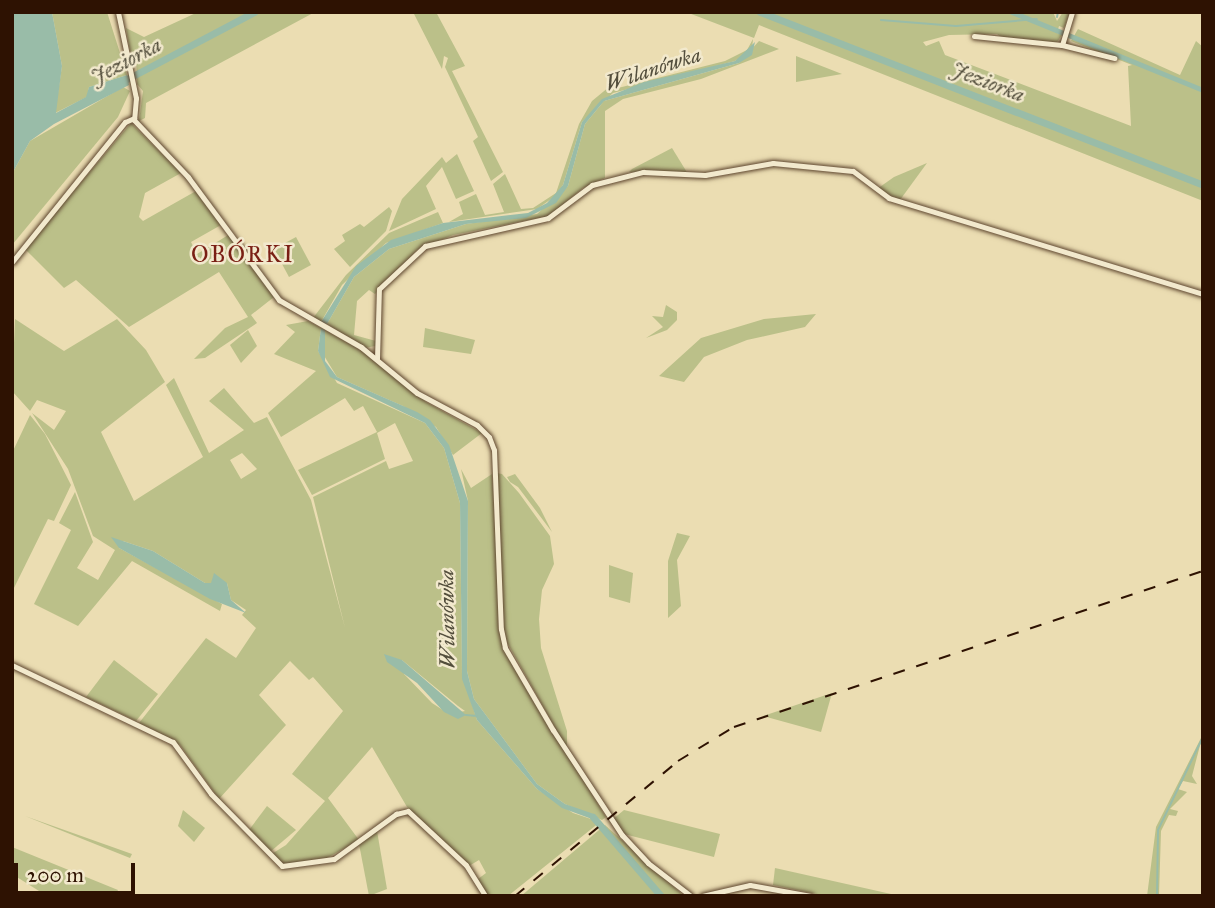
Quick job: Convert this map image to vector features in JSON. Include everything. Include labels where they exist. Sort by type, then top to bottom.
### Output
[{"type":"street","points":[[118,12],[134,90],[134,118],[188,177],[279,300],[377,359],[417,393],[472,422],[489,437],[494,450],[505,648],[622,835],[648,863],[691,896]]},
{"type":"street","points":[[1063,42],[1072,12]]},
{"type":"street","points":[[974,36],[1063,42],[1114,58]]},
{"type":"street","points":[[12,262],[125,122],[134,118]]},
{"type":"street","points":[[377,359],[379,289],[419,251],[454,236],[548,218],[592,185],[643,172],[705,175],[773,163],[853,171],[889,198],[1203,294]]},
{"type":"street","points":[[12,665],[173,742],[211,794],[282,866],[341,856],[406,810],[466,865],[485,896]]},
{"type":"street","points":[[704,896],[750,885],[811,896]]},
{"type":"green space","points":[[52,12],[107,12],[127,75],[89,87],[87,97],[55,113],[62,66]]},
{"type":"green space","points":[[198,12],[315,12],[146,103],[145,118],[139,121],[143,91],[137,84],[136,56],[130,52],[126,28],[144,37]]},
{"type":"green space","points":[[413,12],[436,12],[465,66],[452,71],[503,172],[491,181],[473,141],[478,137],[445,67],[448,58],[444,56],[442,69]]},
{"type":"green space","points":[[686,12],[1053,12],[1057,21],[1063,12],[1070,12],[1064,28],[1059,26],[1057,33],[1062,35],[1057,42],[1006,41],[997,34],[949,35],[923,42],[926,46],[939,41],[945,55],[1131,126],[1128,66],[1132,65],[1071,41],[1078,29],[1180,75],[1196,41],[1203,47],[1203,201],[759,25],[754,38]]},
{"type":"green space","points":[[753,39],[752,49],[735,61],[613,93],[582,122],[563,185],[554,197],[537,209],[449,222],[463,214],[459,202],[476,194],[485,215],[504,212],[493,184],[505,174],[521,209],[533,208],[556,193],[579,124],[592,101],[615,82],[618,88],[725,61],[747,50]]},
{"type":"green space","points":[[759,41],[779,49],[701,79],[623,99],[605,111],[605,178],[583,188],[549,216],[453,235],[417,250],[375,294],[369,290],[357,301],[354,335],[376,341],[375,346],[365,348],[327,324],[354,277],[389,249],[466,224],[537,214],[568,186],[585,124],[604,101],[739,63]]},
{"type":"green space","points":[[796,56],[842,74],[796,82]]},
{"type":"green space","points":[[123,87],[130,91],[118,117],[12,245],[12,174],[30,141]]},
{"type":"green space","points":[[131,123],[181,173],[145,193],[139,217],[143,221],[196,191],[221,225],[191,242],[197,254],[230,234],[274,297],[251,315],[257,323],[205,358],[194,359],[225,328],[248,317],[219,272],[129,327],[76,280],[64,288],[25,249]]},
{"type":"green space","points":[[672,148],[688,174],[629,172],[632,169]]},
{"type":"green space","points":[[457,154],[474,191],[456,199],[442,167],[426,186],[436,209],[389,231],[402,199],[442,157],[446,163]]},
{"type":"green space","points":[[927,163],[900,200],[877,189],[894,177]]},
{"type":"green space","points":[[389,207],[392,211],[386,231],[350,267],[334,249],[345,241],[342,235],[360,224],[364,227]]},
{"type":"green space","points":[[438,212],[443,223],[386,243],[342,285],[321,322],[313,318],[346,275],[389,233]]},
{"type":"green space","points":[[296,237],[311,265],[289,277],[274,249]]},
{"type":"green space","points":[[666,305],[677,312],[677,320],[667,330],[646,338],[663,327],[652,316],[663,317]]},
{"type":"green space","points":[[816,314],[805,327],[747,340],[704,357],[684,382],[659,376],[701,338],[764,319]]},
{"type":"green space","points":[[15,319],[64,351],[117,319],[146,350],[165,382],[101,432],[134,501],[203,457],[166,385],[174,378],[209,453],[244,430],[209,401],[224,388],[254,423],[267,417],[311,500],[345,628],[313,497],[386,461],[389,469],[413,461],[395,423],[377,433],[385,459],[312,495],[298,470],[377,432],[363,406],[354,411],[345,398],[281,437],[268,413],[316,371],[274,354],[295,332],[286,325],[308,321],[321,328],[318,351],[337,383],[425,423],[444,448],[460,503],[462,674],[477,720],[537,789],[573,813],[600,822],[508,896],[487,896],[478,879],[486,873],[479,860],[469,866],[407,807],[372,747],[328,798],[359,840],[320,862],[284,864],[274,859],[270,855],[286,845],[325,801],[292,774],[343,711],[313,677],[309,680],[290,661],[259,695],[286,725],[219,799],[180,745],[139,723],[206,638],[236,658],[256,628],[242,615],[246,610],[231,600],[227,583],[205,583],[153,551],[123,541],[119,548],[222,604],[220,611],[132,561],[78,626],[34,604],[71,530],[59,523],[75,492],[93,542],[77,568],[98,580],[115,550],[93,536],[68,469],[32,413],[54,430],[66,411],[37,400],[30,411],[12,391]],"holes":[[[242,453],[257,469],[241,479],[230,460]],[[402,660],[458,706],[465,711],[449,714],[432,703],[404,674]]]},
{"type":"green space","points":[[425,328],[475,340],[471,354],[423,347]]},
{"type":"green space","points":[[248,330],[257,346],[241,363],[230,345]]},
{"type":"green space","points":[[325,330],[367,354],[426,402],[482,433],[453,455],[436,427],[403,406],[337,377],[323,354]]},
{"type":"green space","points":[[30,415],[45,434],[71,485],[54,521],[48,519],[12,592],[12,453]]},
{"type":"green space","points":[[461,469],[471,488],[492,474],[503,649],[606,817],[602,820],[565,804],[537,784],[474,699],[467,671],[468,501]]},
{"type":"green space","points":[[496,473],[502,474],[519,493],[550,536],[554,564],[542,590],[539,619],[541,648],[567,731],[567,749],[504,637]]},
{"type":"green space","points":[[515,474],[540,508],[552,532],[518,487],[507,477]]},
{"type":"green space","points":[[677,533],[690,536],[677,560],[681,606],[668,618],[668,561]]},
{"type":"green space","points":[[609,565],[633,573],[630,603],[609,597]]},
{"type":"green space","points":[[114,660],[158,694],[136,721],[86,697]]},
{"type":"green space","points":[[832,693],[821,732],[763,716]]},
{"type":"green space","points":[[1203,734],[1192,776],[1197,784],[1183,781],[1178,789],[1187,792],[1170,809],[1178,811],[1176,816],[1169,815],[1161,831],[1159,896],[1147,896],[1156,827]]},
{"type":"green space","points":[[267,806],[296,830],[270,852],[249,830]]},
{"type":"green space","points":[[183,810],[205,828],[194,842],[178,826]]},
{"type":"green space","points":[[624,810],[720,834],[714,857],[624,834],[612,820]]},
{"type":"green space","points":[[25,816],[132,854],[130,858]]},
{"type":"green space","points":[[605,825],[684,896],[521,896]]},
{"type":"green space","points":[[377,831],[387,889],[369,896],[359,844]]},
{"type":"green space","points":[[12,847],[118,890],[115,896],[47,896],[12,874]]},
{"type":"green space","points":[[775,868],[900,896],[826,896],[773,885]]},
{"type":"shaded area","points":[[12,12],[52,12],[62,66],[56,113],[86,97],[89,87],[127,75],[129,85],[54,124],[30,141],[12,174]]},
{"type":"shaded area","points":[[755,42],[752,55],[739,63],[604,101],[585,124],[568,186],[556,203],[526,218],[466,224],[389,249],[354,277],[327,324],[321,322],[356,266],[391,240],[443,223],[528,213],[547,203],[563,185],[582,122],[602,99],[644,82],[735,61]]},
{"type":"shaded area","points":[[321,328],[325,330],[325,361],[337,377],[417,412],[430,420],[449,445],[468,501],[467,671],[474,699],[537,784],[565,804],[594,814],[600,822],[562,808],[537,789],[477,720],[462,679],[460,503],[444,448],[425,423],[330,377],[318,351]]},
{"type":"shaded area","points":[[111,537],[153,551],[205,583],[211,583],[214,573],[227,583],[231,600],[246,613],[210,599],[119,548]]},
{"type":"shaded area","points":[[384,654],[402,660],[466,715],[458,719],[444,712],[417,683],[387,662]]},
{"type":"waterway","name":"Jeziorka","points":[[127,79],[254,12]]},
{"type":"waterway","name":"Jeziorka","points":[[760,12],[1203,185]]},
{"type":"waterway","points":[[1012,12],[1203,90]]},
{"type":"waterway","points":[[1057,17],[1058,12]]},
{"type":"waterway","points":[[881,20],[956,26],[1037,19]]},
{"type":"waterway","points":[[466,715],[477,716]]},
{"type":"waterway","points":[[1157,896],[1158,830],[1203,737]]},
{"type":"waterway","name":"Wilanówka","points":[[593,817],[661,896]]},
{"type":"railway","points":[[515,896],[678,761],[734,727],[1203,571]]},
{"type":"district","name":"OBÓRKI","points":[[243,254]]}]
